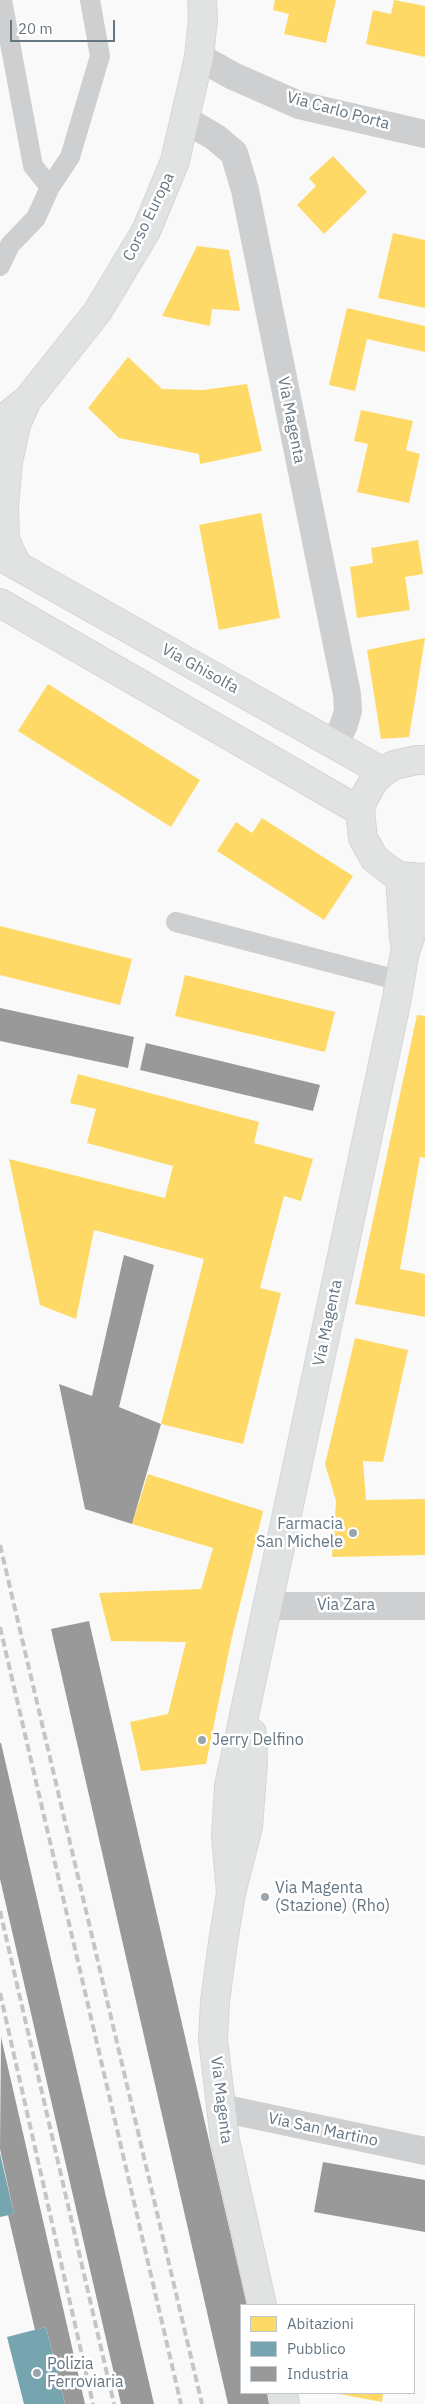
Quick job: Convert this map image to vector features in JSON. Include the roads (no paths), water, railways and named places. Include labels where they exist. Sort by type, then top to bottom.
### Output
[{"type":"street","name":"Corso Europa","points":[[0,422],[28,399],[98,311],[146,231],[175,162],[199,56],[203,18],[202,0]]},
{"type":"street","name":"Via Carlo Porta","points":[[199,56],[233,76],[299,105],[425,134]]},
{"type":"street","name":"Via Magenta","points":[[184,119],[215,137],[234,153],[245,190],[347,694],[348,711],[343,727],[333,744]]},
{"type":"street","name":"Via Ghisolfa","points":[[28,399],[16,425],[8,462],[4,506],[5,540],[8,560],[383,772]]},
{"type":"street","points":[[0,603],[360,812]]},
{"type":"street","points":[[413,877],[389,870],[374,858],[363,838],[360,812],[363,800],[373,782],[383,772],[394,765],[425,760]]},
{"type":"street","name":"Via Magenta","points":[[262,2304],[233,2181],[221,2108],[213,2039],[214,2010],[231,1892],[248,1827],[253,1763],[250,1694],[401,981],[413,877]]},
{"type":"street","name":"Via Magenta","points":[[405,952],[425,894]]},
{"type":"street","name":"Via Zara","points":[[268,1606],[425,1606]]},
{"type":"street","name":"Via San Martino","points":[[221,2108],[425,2151]]},
{"type":"lane","points":[[2,0],[34,166],[50,187]]},
{"type":"lane","points":[[0,266],[5,244],[36,218],[50,187],[70,157],[100,56],[90,0]]},
{"type":"lane","points":[[176,922],[401,981]]},
{"type":"railway","points":[[0,1545],[202,2404]]},
{"type":"railway","points":[[0,1627],[181,2404]]},
{"type":"railway","points":[[0,1911],[114,2404]]},
{"type":"railway","points":[[0,1993],[93,2404]]},
{"type":"place","name":"Farmacia San Michele","points":[[353,1533]]},
{"type":"place","name":"Jerry Delfino","points":[[202,1740]]},
{"type":"place","name":"Via Magenta (Stazione) (Rho)","points":[[265,1897]]},
{"type":"place","name":"Polizia Ferroviaria","points":[[37,2373]]}]
